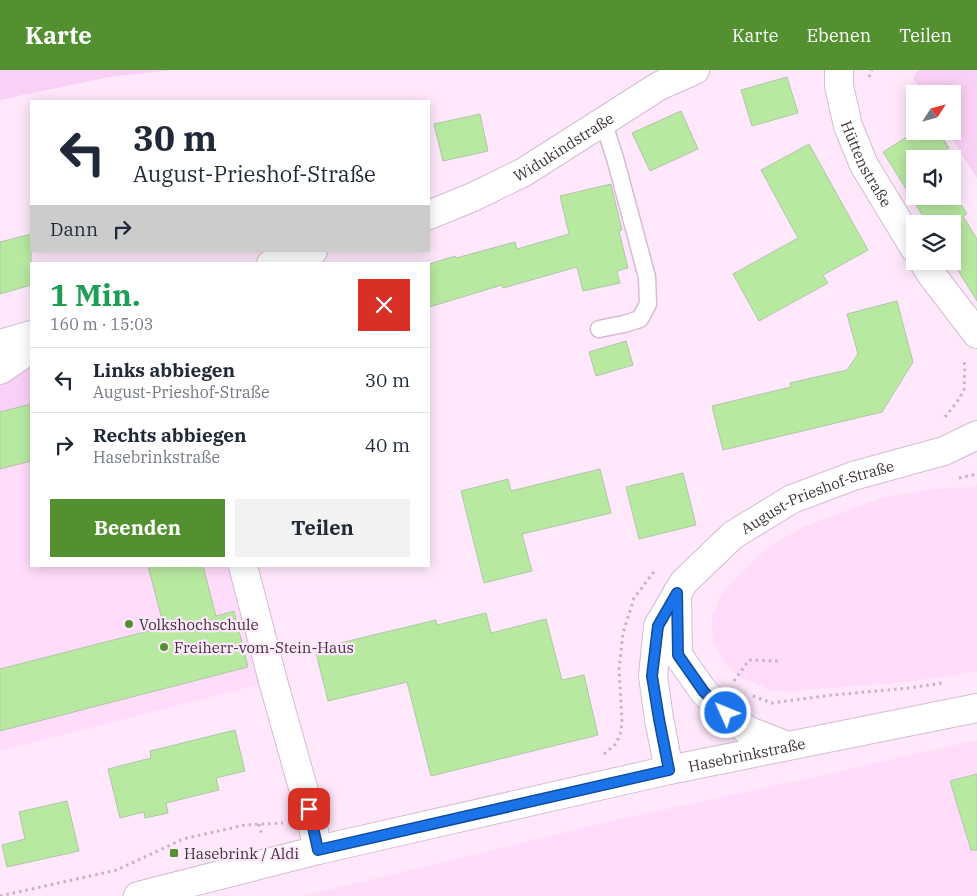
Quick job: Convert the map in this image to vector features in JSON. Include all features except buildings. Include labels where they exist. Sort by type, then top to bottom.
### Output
[{"type":"street","name":"Widukindstraße","points":[[430,214],[473,197],[524,172],[659,86],[695,70]]},
{"type":"street","name":"Hüttenstraße","points":[[839,70],[840,86],[848,126],[864,165],[906,234]]},
{"type":"street","points":[[277,262],[310,252]]},
{"type":"street","points":[[929,270],[977,334]]},
{"type":"street","points":[[0,344],[30,336]]},
{"type":"street","points":[[0,370],[30,350]]},
{"type":"street","name":"August-Prieshof-Straße","points":[[669,770],[652,676],[658,626],[684,582],[733,535],[792,499],[853,476],[944,451],[977,435]]},
{"type":"street","points":[[243,567],[309,809],[318,850]]},
{"type":"street","points":[[677,593],[678,655],[704,692],[747,730],[788,746]]},
{"type":"street","name":"Hasebrinkstraße","points":[[138,896],[318,850],[669,770],[977,708]]},
{"type":"lane","points":[[599,329],[640,319],[648,304],[647,277],[616,158],[603,121]]},
{"type":"path","points":[[950,480],[977,474]]},
{"type":"path","points":[[737,676],[749,660],[778,661]]},
{"type":"path","points":[[728,679],[732,684]]},
{"type":"path","points":[[751,696],[772,703],[948,682]]},
{"type":"shaded area","points":[[0,70],[171,70],[109,77],[0,100]]},
{"type":"shaded area","points":[[918,70],[977,70],[977,178],[961,150],[953,140],[961,140],[961,85],[918,85],[913,77]]},
{"type":"shaded area","points":[[30,365],[30,404],[0,412],[0,383]]},
{"type":"shaded area","name":"Volkshochschule","points":[[30,404],[30,567],[243,567],[273,681],[0,751],[0,412]]},
{"type":"shaded area","points":[[977,485],[977,671],[907,682],[773,691],[742,678],[724,662],[713,643],[712,617],[723,591],[761,552],[803,527],[879,499],[924,490]]},
{"type":"shaded area","points":[[977,740],[977,896],[303,896],[620,819]]},
{"type":"place","name":"Volkshochschule","points":[[129,624]]},
{"type":"place","name":"Freiherr-vom-Stein-Haus","points":[[164,647]]},
{"type":"place","name":"Hasebrink / Aldi","points":[[174,853]]},
{"type":"route","points":[[309,809],[318,850],[669,770],[652,676],[658,626],[677,593],[678,655],[704,692],[726,713]]}]
